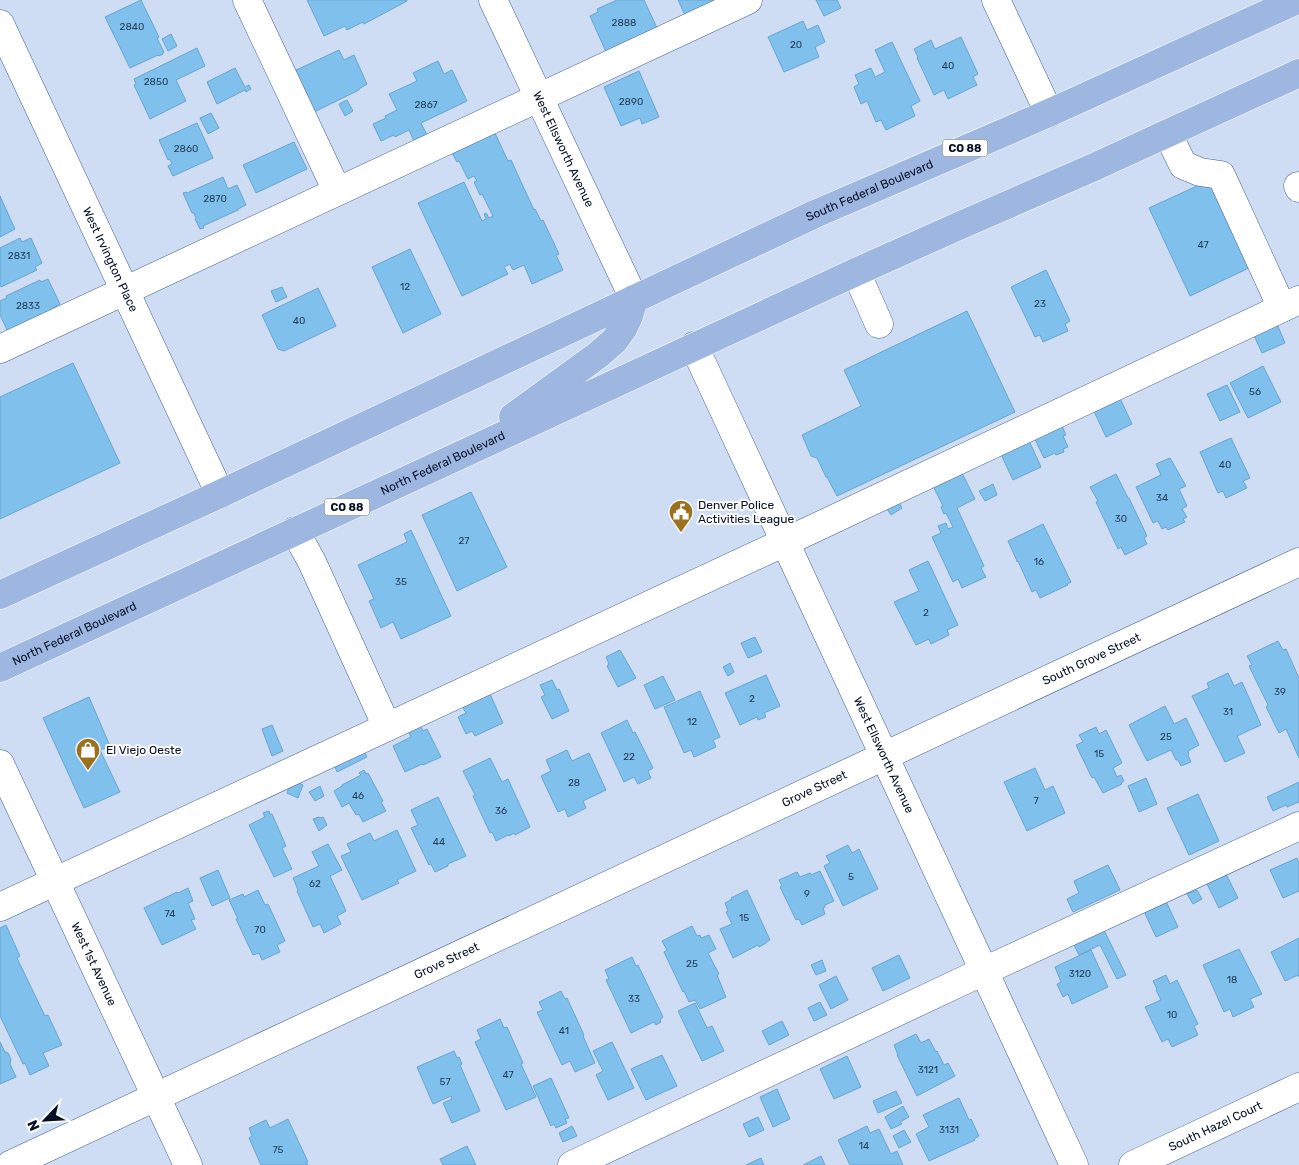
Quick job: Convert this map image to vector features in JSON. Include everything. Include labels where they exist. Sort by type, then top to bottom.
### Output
[{"type":"main road","name":"South Federal Boulevard","points":[[634,299],[824,210],[1049,113],[1298,0]]},
{"type":"main road","name":"CO 88","points":[[694,346],[961,224],[1168,134],[1299,73]]},
{"type":"main road","name":"CO 88","points":[[0,595],[220,494],[634,299]]},
{"type":"main road","points":[[460,455],[598,355],[614,341],[630,316],[634,299]]},
{"type":"main road","name":"North Federal Boulevard","points":[[0,668],[694,346]]},
{"type":"street","points":[[247,0],[337,191]]},
{"type":"street","name":"West Ellsworth Avenue","points":[[493,0],[634,299]]},
{"type":"street","points":[[0,349],[748,0]]},
{"type":"street","points":[[996,0],[1049,113]]},
{"type":"street","name":"West Irvington Place","points":[[0,24],[220,494]]},
{"type":"street","points":[[0,907],[785,542],[1291,304],[1221,175],[1200,172],[1183,164],[1168,134]]},
{"type":"street","points":[[856,272],[879,324]]},
{"type":"street","name":"West Ellsworth Avenue","points":[[694,346],[1074,1165]]},
{"type":"street","points":[[295,531],[312,562],[387,727]]},
{"type":"street","name":"South Grove Street","points":[[884,756],[1299,562]]},
{"type":"street","name":"Grove Street","points":[[10,1165],[884,756]]},
{"type":"street","name":"West 1st Avenue","points":[[0,764],[188,1165]]},
{"type":"street","points":[[572,1165],[984,971],[1299,826]]},
{"type":"street","name":"South Hazel Court","points":[[1133,1165],[1299,1088]]},
{"type":"building","points":[[141,0],[164,52],[130,68],[105,17]]},
{"type":"building","points":[[307,0],[407,1],[364,24],[363,22],[347,30],[345,26],[324,36]]},
{"type":"building","points":[[617,0],[644,0],[658,30],[606,52],[590,16],[598,12],[597,9]]},
{"type":"building","points":[[678,0],[717,0],[685,15]]},
{"type":"building","points":[[816,0],[837,0],[841,8],[824,16]]},
{"type":"building","points":[[803,21],[807,30],[818,25],[825,42],[815,47],[819,57],[784,72],[768,37]]},
{"type":"building","points":[[171,34],[177,46],[168,51],[162,39]]},
{"type":"building","points":[[961,37],[978,74],[973,77],[977,85],[948,99],[944,90],[934,95],[914,49],[931,40],[935,49]]},
{"type":"building","points":[[892,42],[920,101],[911,106],[915,116],[886,130],[881,120],[876,122],[867,101],[861,104],[854,87],[859,84],[855,75],[871,68],[875,77],[885,72],[875,50]]},
{"type":"building","points":[[197,48],[205,66],[176,80],[186,101],[150,119],[134,85],[136,84],[134,79]]},
{"type":"building","points":[[339,50],[344,60],[354,55],[367,84],[359,90],[312,113],[292,72]]},
{"type":"building","points":[[438,61],[444,74],[452,70],[467,101],[421,123],[427,135],[414,141],[409,130],[381,141],[373,124],[397,110],[389,94],[417,81],[413,73]]},
{"type":"building","points":[[235,68],[245,87],[249,85],[251,89],[246,92],[245,90],[217,104],[207,82]]},
{"type":"building","points":[[639,71],[659,117],[642,124],[640,118],[621,126],[604,87]]},
{"type":"building","points":[[347,100],[353,111],[345,116],[339,104]]},
{"type":"building","points":[[211,113],[219,128],[208,134],[200,118]]},
{"type":"building","points":[[197,123],[213,158],[173,176],[168,166],[172,164],[170,159],[168,160],[159,140]]},
{"type":"building","points":[[494,131],[508,161],[511,160],[534,210],[541,221],[543,220],[559,254],[556,255],[563,270],[532,284],[524,265],[513,270],[510,264],[504,267],[508,274],[462,296],[418,203],[464,182],[482,221],[486,219],[484,214],[486,213],[489,218],[493,216],[482,194],[480,195],[474,182],[477,181],[474,176],[468,179],[459,161],[457,162],[451,151]]},
{"type":"building","points":[[294,142],[307,169],[256,193],[243,165]]},
{"type":"building","points":[[223,177],[228,189],[237,185],[246,205],[200,229],[183,193]]},
{"type":"building","points":[[1210,180],[1251,267],[1190,296],[1149,208]]},
{"type":"building","points":[[0,196],[15,229],[0,237]]},
{"type":"building","points":[[20,238],[22,242],[31,238],[42,263],[35,267],[37,270],[1,287],[0,248]]},
{"type":"building","points":[[410,249],[441,314],[403,333],[372,267]]},
{"type":"building","points":[[1046,270],[1070,321],[1065,324],[1068,331],[1043,342],[1040,335],[1035,337],[1011,287]]},
{"type":"building","points":[[48,279],[60,304],[54,309],[8,332],[0,315],[0,301],[7,298],[6,296],[40,280],[41,282]]},
{"type":"building","points":[[282,287],[287,297],[276,302],[271,291]]},
{"type":"building","points":[[318,288],[336,326],[284,351],[278,349],[262,315]]},
{"type":"building","points":[[967,311],[1015,412],[837,496],[817,458],[811,456],[802,435],[861,406],[844,370]]},
{"type":"building","points":[[1274,317],[1285,343],[1262,353],[1250,327]]},
{"type":"building","points":[[73,363],[120,463],[0,519],[0,397]]},
{"type":"building","points":[[1263,366],[1281,402],[1248,418],[1230,383]]},
{"type":"building","points":[[1227,385],[1240,412],[1220,421],[1207,394]]},
{"type":"building","points":[[1118,394],[1132,424],[1106,437],[1092,407]]},
{"type":"building","points":[[1062,426],[1066,435],[1063,436],[1068,447],[1063,449],[1064,452],[1056,455],[1055,453],[1044,458],[1030,429]]},
{"type":"building","points":[[1026,434],[1041,467],[1013,480],[998,448]]},
{"type":"building","points":[[1231,438],[1250,478],[1243,481],[1247,488],[1226,498],[1223,491],[1218,493],[1200,452]]},
{"type":"building","points":[[1170,458],[1186,486],[1179,489],[1187,506],[1182,509],[1187,517],[1183,519],[1185,522],[1168,530],[1166,527],[1162,529],[1158,521],[1153,523],[1136,487],[1161,475],[1156,464]]},
{"type":"building","points":[[960,469],[975,499],[957,508],[984,566],[981,568],[986,577],[962,588],[958,579],[953,582],[932,537],[941,533],[938,526],[946,523],[948,529],[953,527],[946,513],[944,514],[941,507],[943,506],[931,482]]},
{"type":"building","points":[[1116,474],[1147,536],[1144,538],[1147,544],[1125,555],[1121,547],[1118,549],[1096,502],[1098,501],[1090,487]]},
{"type":"building","points":[[993,484],[997,495],[985,501],[979,491]]},
{"type":"building","points":[[471,492],[507,567],[457,591],[422,515]]},
{"type":"building","points":[[895,496],[902,508],[891,515],[883,503]]},
{"type":"building","points":[[1043,524],[1071,582],[1040,598],[1036,590],[1032,592],[1008,541]]},
{"type":"building","points":[[411,530],[451,616],[401,639],[393,622],[381,628],[369,601],[374,599],[358,565],[407,542],[404,534]]},
{"type":"building","points":[[928,561],[958,625],[947,630],[949,635],[931,644],[929,639],[916,645],[894,602],[919,591],[909,570]]},
{"type":"building","points":[[755,637],[762,652],[748,658],[741,643]]},
{"type":"building","points":[[1278,641],[1283,650],[1286,649],[1299,678],[1299,758],[1286,729],[1279,733],[1266,707],[1268,705],[1249,666],[1252,665],[1247,656]]},
{"type":"building","points":[[620,650],[636,678],[618,687],[607,666],[609,664],[606,657]]},
{"type":"building","points":[[730,663],[734,672],[728,676],[723,667]]},
{"type":"building","points":[[1228,673],[1234,686],[1242,682],[1261,725],[1237,736],[1245,753],[1225,762],[1192,696],[1209,688],[1207,683]]},
{"type":"building","points":[[766,675],[780,706],[764,713],[766,717],[758,720],[757,717],[740,725],[725,693]]},
{"type":"building","points":[[663,676],[675,700],[655,709],[644,685]]},
{"type":"building","points":[[552,680],[557,690],[559,689],[569,711],[552,719],[541,697],[545,695],[540,685]]},
{"type":"building","points":[[700,691],[720,737],[713,740],[716,747],[694,757],[691,750],[684,753],[664,707]]},
{"type":"building","points":[[490,694],[503,723],[475,736],[472,731],[466,734],[458,717],[466,713],[462,706]]},
{"type":"building","name":"El Viejo Oeste","points":[[89,697],[110,746],[100,750],[120,792],[84,808],[43,718]]},
{"type":"building","points":[[1165,706],[1174,724],[1186,718],[1199,745],[1188,751],[1191,762],[1181,766],[1171,750],[1147,761],[1129,725]]},
{"type":"building","points":[[627,720],[653,768],[648,771],[651,778],[638,784],[634,777],[624,782],[601,733]]},
{"type":"building","points":[[419,723],[423,731],[427,729],[441,757],[405,772],[393,746],[411,737],[407,729]]},
{"type":"building","points":[[272,725],[283,751],[272,756],[262,729]]},
{"type":"building","points":[[1096,727],[1099,734],[1106,730],[1122,763],[1113,768],[1117,777],[1121,775],[1124,781],[1122,784],[1103,793],[1094,777],[1092,778],[1076,745],[1083,742],[1079,735]]},
{"type":"building","points":[[360,743],[367,757],[337,772],[331,757]]},
{"type":"building","points":[[567,750],[572,761],[589,753],[606,790],[583,801],[586,808],[568,817],[565,809],[558,812],[541,776],[551,771],[546,760]]},
{"type":"building","points":[[490,758],[502,782],[508,779],[530,827],[515,835],[514,833],[496,841],[492,832],[490,833],[463,771]]},
{"type":"building","points":[[1035,768],[1045,790],[1053,786],[1065,813],[1027,831],[1004,782]]},
{"type":"building","points":[[364,770],[366,774],[368,773],[383,801],[381,802],[386,811],[363,822],[359,814],[356,815],[349,803],[342,807],[334,791],[361,775],[359,773]]},
{"type":"building","points":[[1146,778],[1157,804],[1139,812],[1128,786]]},
{"type":"building","points":[[292,780],[303,785],[298,798],[287,793]]},
{"type":"building","points":[[1299,782],[1299,802],[1273,811],[1267,797]]},
{"type":"building","points":[[320,786],[324,796],[315,801],[309,792]]},
{"type":"building","points":[[1198,794],[1219,841],[1189,855],[1167,808]]},
{"type":"building","points":[[438,797],[466,856],[435,872],[431,864],[429,865],[411,828],[418,825],[411,810]]},
{"type":"building","points":[[269,811],[286,846],[282,848],[292,869],[274,877],[249,825],[265,817],[263,813]]},
{"type":"building","points":[[323,817],[327,825],[319,831],[313,819]]},
{"type":"building","points":[[397,830],[416,871],[397,880],[399,883],[362,900],[341,856],[351,852],[347,844],[370,833],[374,841]]},
{"type":"building","points":[[328,844],[342,870],[330,876],[346,911],[337,916],[341,924],[324,933],[320,924],[313,927],[293,878],[319,866],[312,852]]},
{"type":"building","points":[[848,845],[852,853],[859,849],[878,889],[843,906],[824,866],[830,863],[826,856]]},
{"type":"building","points":[[1297,858],[1299,863],[1299,891],[1283,898],[1270,870]]},
{"type":"building","points":[[1108,865],[1120,890],[1073,912],[1067,899],[1079,893],[1074,881]]},
{"type":"building","points":[[218,870],[230,898],[212,906],[200,878]]},
{"type":"building","points":[[1224,870],[1238,898],[1219,908],[1205,880]]},
{"type":"building","points":[[820,871],[834,901],[825,905],[823,908],[825,914],[802,925],[799,919],[796,920],[780,887],[782,886],[779,880],[797,872],[800,877]]},
{"type":"building","points":[[188,888],[193,901],[188,903],[195,919],[191,920],[196,929],[162,945],[144,908]]},
{"type":"building","points":[[258,890],[265,905],[268,904],[285,941],[277,945],[280,952],[262,960],[259,953],[253,955],[229,900],[243,894],[244,897]]},
{"type":"building","points":[[747,890],[770,940],[733,958],[720,929],[732,924],[726,912],[728,911],[725,903]]},
{"type":"building","points":[[1197,890],[1202,899],[1193,904],[1187,894]]},
{"type":"building","points":[[1164,897],[1178,927],[1156,937],[1142,907]]},
{"type":"building","points":[[1100,922],[1126,975],[1117,979],[1100,945],[1079,955],[1070,937]]},
{"type":"building","points":[[6,925],[20,956],[17,958],[45,1016],[48,1015],[62,1045],[43,1053],[49,1066],[30,1075],[0,1016],[0,928]]},
{"type":"building","points":[[692,926],[697,936],[700,935],[701,938],[709,935],[716,949],[708,953],[719,974],[717,975],[726,997],[700,1009],[695,1000],[689,1002],[683,992],[664,952],[667,950],[662,941]]},
{"type":"building","points":[[1299,938],[1299,977],[1298,975],[1285,981],[1271,952]]},
{"type":"building","points":[[1239,949],[1262,994],[1250,999],[1254,1007],[1233,1017],[1230,1009],[1224,1012],[1203,965]]},
{"type":"building","points":[[1091,950],[1108,987],[1072,1004],[1068,994],[1063,997],[1057,984],[1061,982],[1055,967]]},
{"type":"building","points":[[899,955],[910,978],[883,991],[872,968]]},
{"type":"building","points":[[632,957],[636,966],[638,965],[663,1017],[660,1019],[661,1022],[656,1025],[654,1022],[631,1033],[606,980],[609,979],[605,970]]},
{"type":"building","points":[[822,960],[826,971],[816,975],[811,965]]},
{"type":"building","points":[[1166,975],[1170,984],[1177,980],[1198,1024],[1194,1026],[1198,1035],[1172,1047],[1168,1039],[1162,1042],[1145,1007],[1161,1000],[1153,981]]},
{"type":"building","points":[[836,976],[848,1000],[831,1009],[819,985]]},
{"type":"building","points":[[561,991],[565,999],[567,998],[595,1063],[575,1072],[570,1061],[562,1065],[537,1012],[543,1010],[539,1002]]},
{"type":"building","points":[[820,1002],[827,1015],[814,1021],[808,1008]]},
{"type":"building","points":[[695,1003],[707,1028],[712,1026],[724,1051],[702,1061],[678,1011]]},
{"type":"building","points":[[500,1019],[504,1028],[507,1027],[536,1097],[506,1110],[475,1042],[481,1039],[477,1030]]},
{"type":"building","points":[[782,1021],[789,1035],[769,1045],[762,1031]]},
{"type":"building","points":[[916,1034],[921,1043],[929,1039],[944,1065],[948,1063],[955,1076],[917,1096],[894,1045]]},
{"type":"building","points":[[0,1042],[11,1059],[10,1064],[16,1077],[0,1084]]},
{"type":"building","points":[[612,1042],[634,1088],[608,1100],[596,1075],[603,1071],[593,1051]]},
{"type":"building","points":[[454,1051],[457,1058],[459,1057],[462,1064],[460,1065],[480,1111],[452,1123],[443,1103],[452,1099],[451,1096],[433,1104],[417,1067]]},
{"type":"building","points":[[662,1055],[677,1086],[646,1100],[631,1069]]},
{"type":"building","points":[[847,1056],[861,1087],[834,1099],[820,1069]]},
{"type":"building","points":[[551,1078],[569,1118],[565,1119],[567,1123],[556,1128],[554,1124],[551,1126],[533,1086]]},
{"type":"building","points":[[777,1089],[790,1119],[773,1127],[760,1097]]},
{"type":"building","points":[[896,1091],[902,1103],[878,1113],[873,1101]]},
{"type":"building","points":[[959,1098],[979,1136],[975,1140],[929,1161],[916,1134],[929,1127],[923,1115]]},
{"type":"building","points":[[903,1106],[909,1117],[900,1122],[902,1124],[891,1129],[885,1117]]},
{"type":"building","points":[[758,1117],[764,1130],[749,1137],[743,1124]]},
{"type":"building","points":[[288,1119],[308,1165],[261,1165],[249,1138],[252,1136],[249,1128],[266,1120],[270,1128]]},
{"type":"building","points":[[572,1126],[577,1136],[563,1142],[559,1133]]},
{"type":"building","points":[[867,1126],[870,1133],[879,1129],[891,1154],[897,1151],[903,1165],[850,1165],[838,1140]]},
{"type":"building","points":[[904,1130],[911,1142],[899,1148],[893,1136]]},
{"type":"building","points":[[467,1146],[476,1165],[443,1165],[440,1159]]},
{"type":"building","points":[[821,1156],[825,1165],[803,1165]]},
{"type":"building","points":[[761,1158],[764,1165],[746,1165]]},
{"type":"place","name":"Denver Police Activities League","points":[[681,533]]},
{"type":"place","name":"El Viejo Oeste","points":[[88,771]]}]
